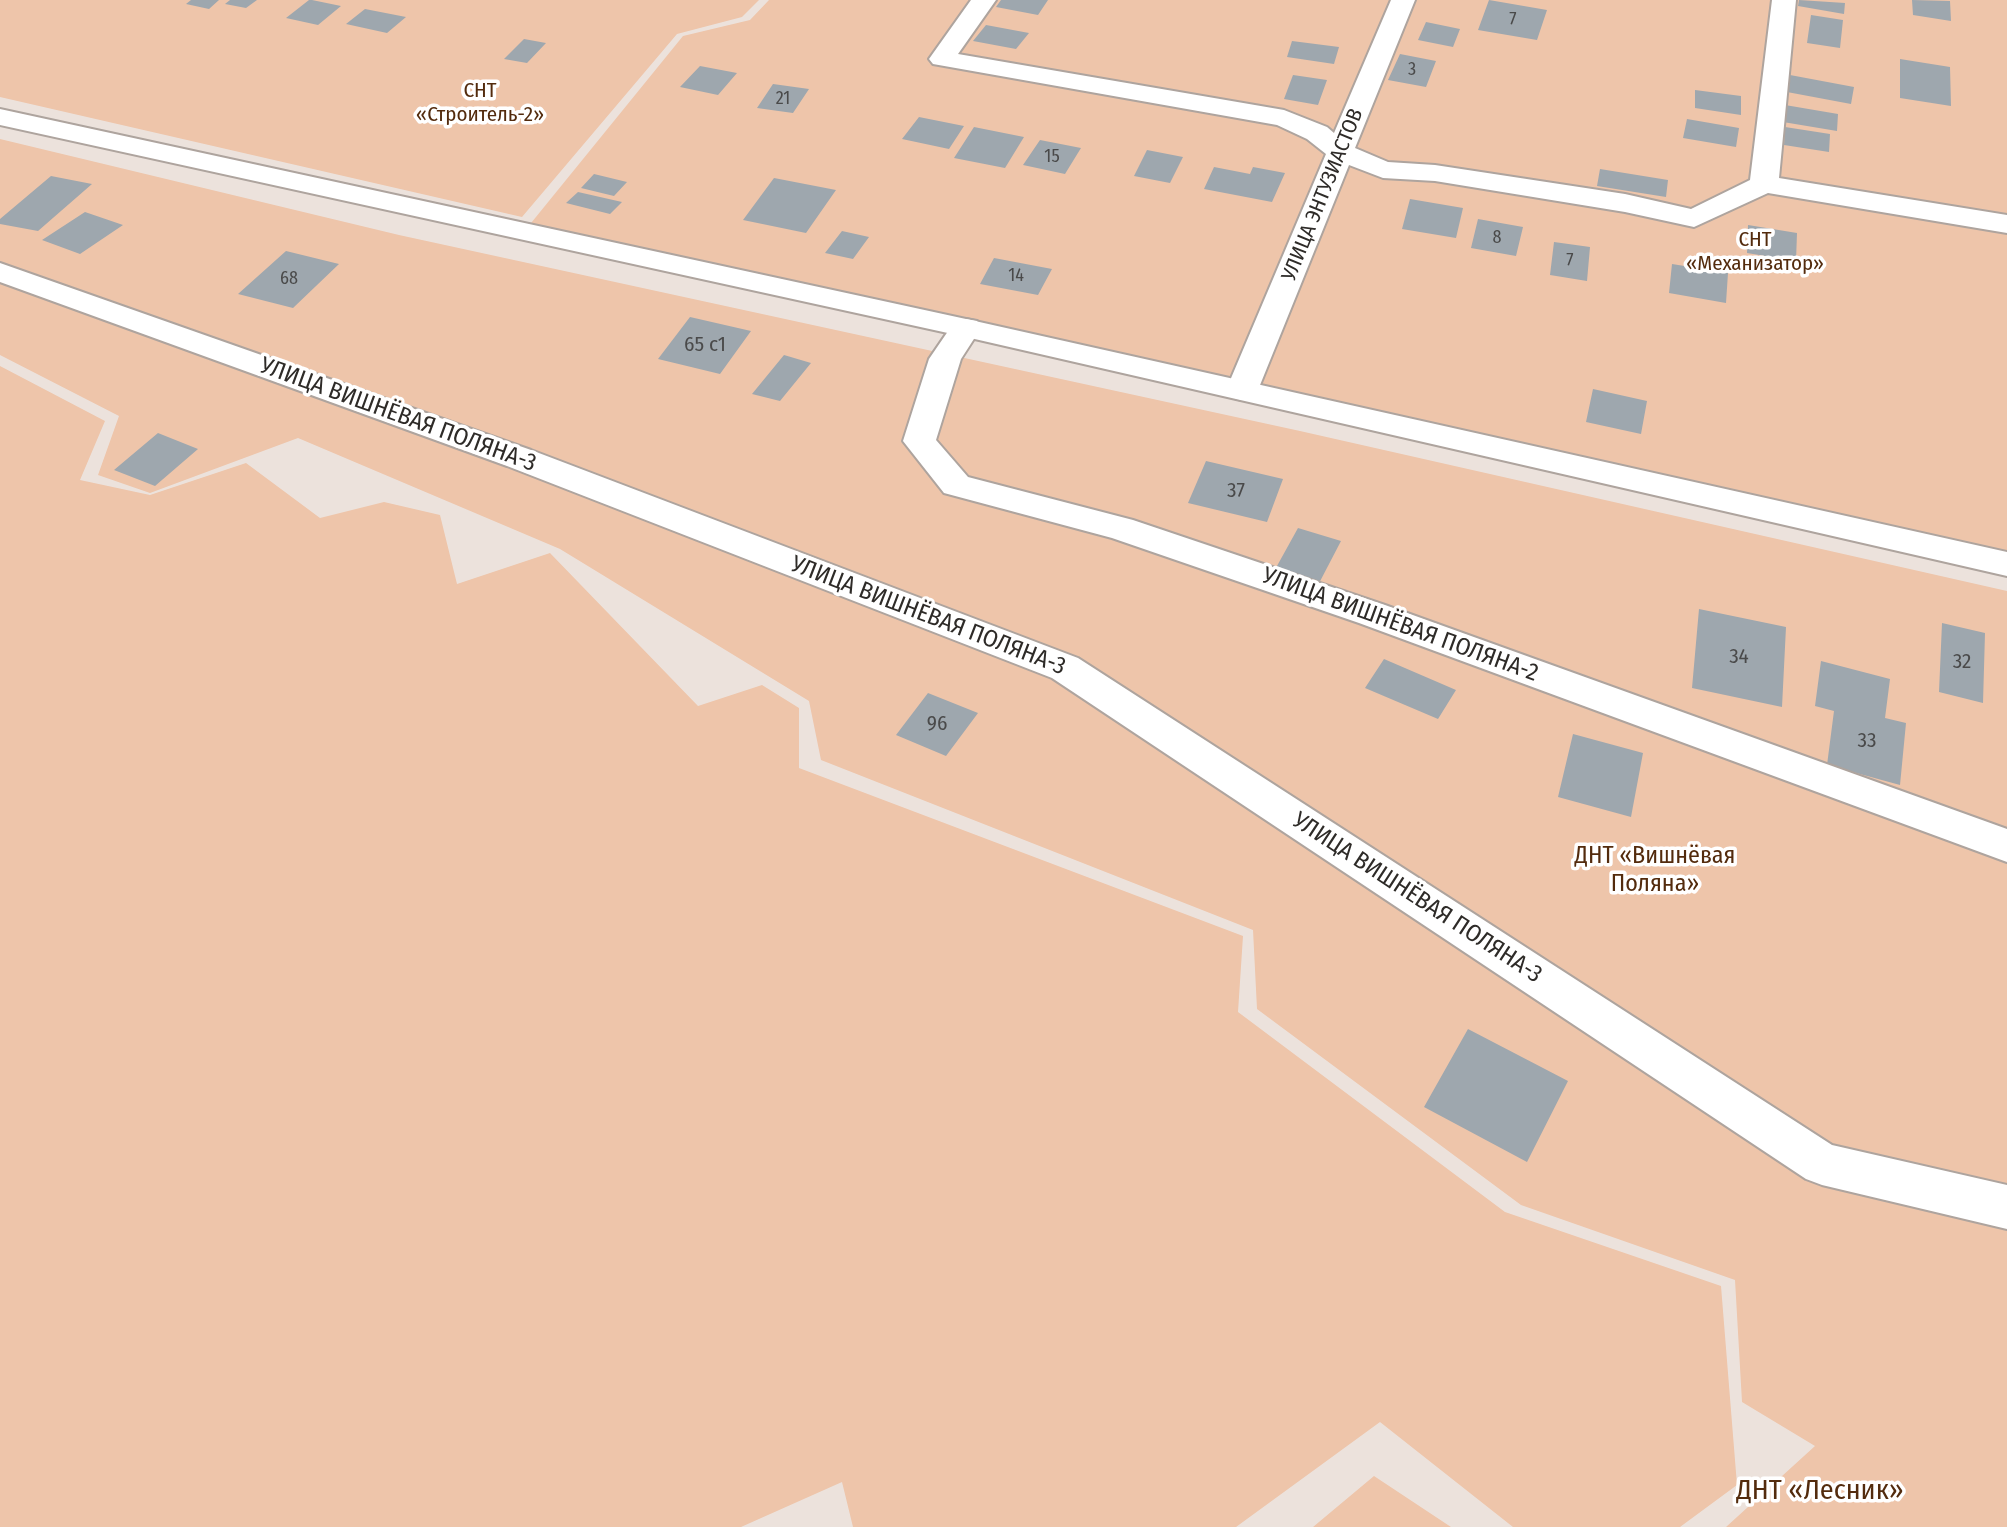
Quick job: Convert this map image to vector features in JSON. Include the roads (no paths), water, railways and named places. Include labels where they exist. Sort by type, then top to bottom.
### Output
[{"type":"street","points":[[984,0],[942,59],[1284,118],[1317,133],[1341,152],[1383,170],[1435,173],[1612,201],[1695,219],[1764,184],[2007,224]]},
{"type":"street","name":"УЛИЦА ЭНТУЗИАСТОВ","points":[[1242,390],[1403,0]]},
{"type":"street","points":[[1764,184],[1784,0]]},
{"type":"street","points":[[0,117],[966,328],[2007,564]]},
{"type":"street","name":"УЛИЦА ВИШНЁВАЯ ПОЛЯНА-3","points":[[0,272],[519,458],[1065,667],[1822,1164],[2007,1208]]},
{"type":"street","name":"УЛИЦА ВИШНЁВАЯ ПОЛЯНА-2","points":[[966,328],[945,359],[919,440],[956,485],[1121,528],[1373,614],[2007,846]]},
{"type":"park label","name":"СНТ «Строитель-2»","points":[[480,103]]},
{"type":"park label","name":"СНТ «Механизатор»","points":[[1755,252]]},
{"type":"park label","name":"ДНТ «Вишнёвая Поляна»","points":[[1655,870]]},
{"type":"park label","name":"ДНТ «Лесник»","points":[[1820,1491]]}]
